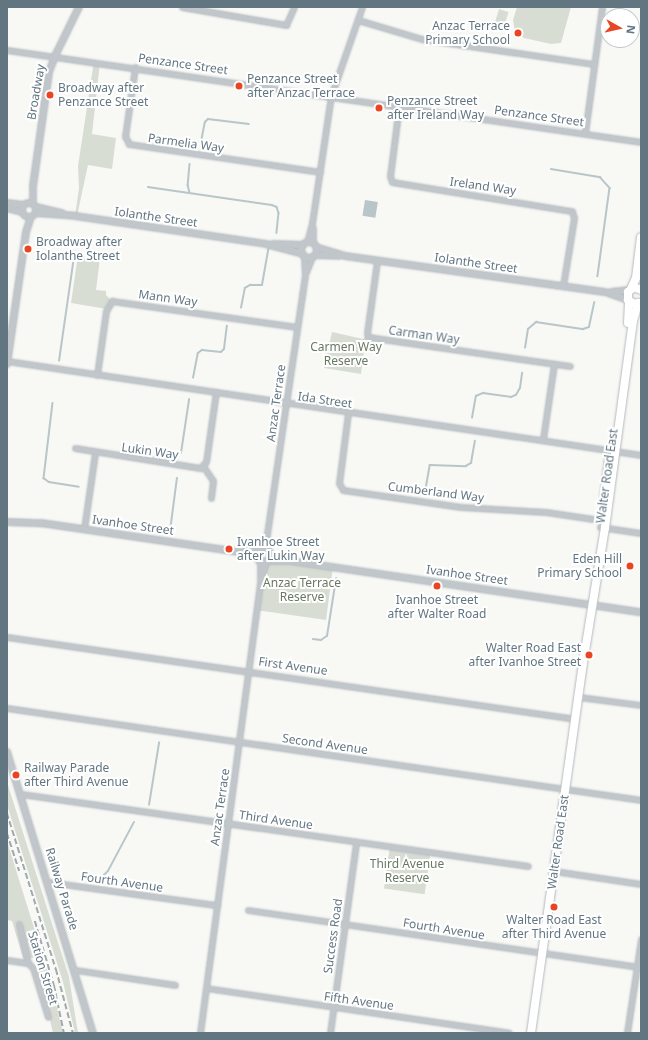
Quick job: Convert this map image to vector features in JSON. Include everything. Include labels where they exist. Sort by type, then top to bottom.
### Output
[{"type":"main road","points":[[641,237],[636,278],[631,289],[641,289],[641,272]]},
{"type":"main road","name":"Walter Road East","points":[[614,451],[630,315],[629,300],[631,289]]},
{"type":"main road","points":[[629,300],[640,302]]},
{"type":"main road","name":"Walter Road East","points":[[531,1033],[633,321],[640,302]]},
{"type":"street","name":"Broadway","points":[[7,362],[49,72],[55,56],[79,7]]},
{"type":"street","points":[[182,7],[286,25],[294,7]]},
{"type":"street","points":[[313,256],[310,244],[312,223],[331,96],[362,7]]},
{"type":"street","points":[[585,133],[602,7]]},
{"type":"street","points":[[358,20],[422,39],[594,64]]},
{"type":"street","name":"Penzance Street","points":[[7,50],[135,67],[641,142]]},
{"type":"street","name":"Parmelia Way","points":[[135,67],[125,136],[129,144],[320,172]]},
{"type":"street","name":"Ireland Way","points":[[399,106],[390,176],[392,182],[572,211],[574,218],[563,286]]},
{"type":"street","name":"Iolanthe Street","points":[[7,203],[29,210]]},
{"type":"street","name":"Iolanthe Street","points":[[7,208],[67,215],[266,244],[303,255],[345,256],[605,292],[629,300]]},
{"type":"street","name":"Iolanthe Street","points":[[266,244],[310,244],[345,256]]},
{"type":"street","points":[[303,255],[310,244]]},
{"type":"street","name":"Anzac Terrace","points":[[303,255],[305,275]]},
{"type":"street","name":"Anzac Terrace","points":[[260,551],[267,534],[305,275],[313,256]]},
{"type":"street","name":"Carman Way","points":[[377,261],[367,333],[368,337],[570,366]]},
{"type":"street","name":"Iolanthe Street","points":[[605,292],[631,289]]},
{"type":"street","name":"Mann Way","points":[[97,375],[107,309],[112,301],[297,328]]},
{"type":"street","name":"Ida Street","points":[[7,362],[216,392],[348,413],[543,439],[641,454]]},
{"type":"street","points":[[543,439],[554,364]]},
{"type":"street","points":[[211,498],[213,481],[203,466],[206,462],[216,392]]},
{"type":"street","name":"Cumberland Way","points":[[348,413],[339,483],[343,490],[461,507],[546,512],[603,524]]},
{"type":"street","name":"Lukin Way","points":[[75,448],[94,453],[203,466]]},
{"type":"street","points":[[84,529],[94,453]]},
{"type":"street","name":"Ivanhoe Street","points":[[7,518],[22,522]]},
{"type":"street","name":"Ivanhoe Street","points":[[7,522],[22,522],[84,529],[241,552],[269,552],[290,561]]},
{"type":"street","points":[[603,524],[641,533]]},
{"type":"street","name":"Anzac Terrace","points":[[267,534],[269,552]]},
{"type":"street","points":[[260,551],[263,561]]},
{"type":"street","name":"Ivanhoe Street","points":[[241,552],[263,561],[290,561],[641,612]]},
{"type":"street","points":[[263,561],[269,552]]},
{"type":"street","name":"Anzac Terrace","points":[[200,1033],[263,561]]},
{"type":"street","name":"First Avenue","points":[[7,637],[248,670],[576,719]]},
{"type":"street","points":[[579,697],[641,705]]},
{"type":"street","name":"Second Avenue","points":[[7,708],[641,800]]},
{"type":"street","name":"Railway Parade","points":[[7,752],[76,970],[93,1033]]},
{"type":"street","name":"Third Avenue","points":[[20,794],[528,866]]},
{"type":"street","name":"Success Road","points":[[330,1033],[356,842]]},
{"type":"street","points":[[554,871],[641,884]]},
{"type":"street","name":"Fourth Avenue","points":[[48,882],[217,905]]},
{"type":"street","name":"Fourth Avenue","points":[[248,910],[542,955],[637,967]]},
{"type":"street","name":"Station Street","points":[[19,924],[28,963],[33,968],[48,1018]]},
{"type":"street","points":[[628,1033],[641,939]]},
{"type":"street","points":[[7,960],[28,963]]},
{"type":"street","points":[[76,970],[175,984]]},
{"type":"street","name":"Fifth Avenue","points":[[206,988],[508,1033]]},
{"type":"green space","points":[[517,7],[571,7],[561,43],[551,44],[524,38],[515,32],[513,20]]},
{"type":"green space","points":[[499,9],[509,12],[502,32],[493,29]]},
{"type":"green space","points":[[94,61],[100,62],[92,134],[116,138],[112,169],[88,165],[77,216],[75,216],[79,188],[78,166]]},
{"type":"green space","points":[[78,255],[100,258],[96,290],[106,291],[106,295],[112,301],[107,309],[71,303]]},
{"type":"green space","name":"Carmen Way Reserve","points":[[332,332],[363,339],[367,335],[371,338],[365,343],[361,374],[324,368]]},
{"type":"green space","name":"Anzac Terrace Reserve","points":[[266,562],[333,567],[326,620],[256,610],[260,583]]},
{"type":"green space","points":[[7,782],[69,977],[78,1033],[75,1033],[63,982],[7,805]]},
{"type":"green space","points":[[7,841],[49,976],[63,1033],[53,1033],[36,958],[23,958],[12,921],[7,920]]},
{"type":"green space","name":"Third Avenue Reserve","points":[[390,846],[431,852],[425,894],[384,889]]},
{"type":"shaded area","points":[[365,200],[378,202],[375,218],[362,216]]},
{"type":"waterway","points":[[201,142],[205,122],[208,119],[249,124]]},
{"type":"waterway","points":[[190,164],[188,185],[190,193]]},
{"type":"waterway","points":[[551,169],[600,177],[610,188],[598,276]]},
{"type":"waterway","points":[[148,187],[272,205],[277,207],[279,213],[277,233]]},
{"type":"waterway","points":[[241,308],[245,288],[250,285],[262,285],[268,250]]},
{"type":"waterway","points":[[59,361],[74,257]]},
{"type":"waterway","points":[[525,348],[528,329],[536,322],[583,329],[589,327],[594,303]]},
{"type":"waterway","points":[[193,378],[198,353],[202,350],[221,352],[224,349],[227,326]]},
{"type":"waterway","points":[[472,418],[476,396],[483,393],[511,397],[516,395],[520,388],[522,373]]},
{"type":"waterway","points":[[181,453],[189,400]]},
{"type":"waterway","points":[[53,403],[44,478],[49,482],[79,487]]},
{"type":"waterway","points":[[425,492],[430,465],[466,466],[471,463],[475,441]]},
{"type":"waterway","points":[[170,531],[177,478]]},
{"type":"waterway","points":[[313,639],[321,640],[327,636],[336,579]]},
{"type":"waterway","points":[[149,805],[159,743]]},
{"type":"waterway","points":[[102,877],[108,871],[134,822]]},
{"type":"railway","points":[[7,813],[56,969],[73,1033]]},
{"type":"railway","points":[[7,833],[19,871]]},
{"type":"railway","points":[[35,921],[54,985],[64,1033]]},
{"type":"place","name":"Anzac Terrace Primary School","points":[[518,33]]},
{"type":"place","name":"Penzance Street after Anzac Terrace","points":[[239,86]]},
{"type":"place","name":"Broadway after Penzance Street","points":[[50,95]]},
{"type":"place","name":"Penzance Street after Ireland Way","points":[[379,108]]},
{"type":"place","name":"Broadway after Iolanthe Street","points":[[28,249]]},
{"type":"place","name":"Ivanhoe Street after Lukin Way","points":[[229,549]]},
{"type":"place","name":"Eden Hill Primary School","points":[[630,566]]},
{"type":"place","name":"Ivanhoe Street after Walter Road","points":[[437,586]]},
{"type":"place","name":"Walter Road East after Ivanhoe Street","points":[[589,655]]},
{"type":"place","name":"Railway Parade after Third Avenue","points":[[16,775]]},
{"type":"place","name":"Walter Road East after Third Avenue","points":[[554,907]]}]
